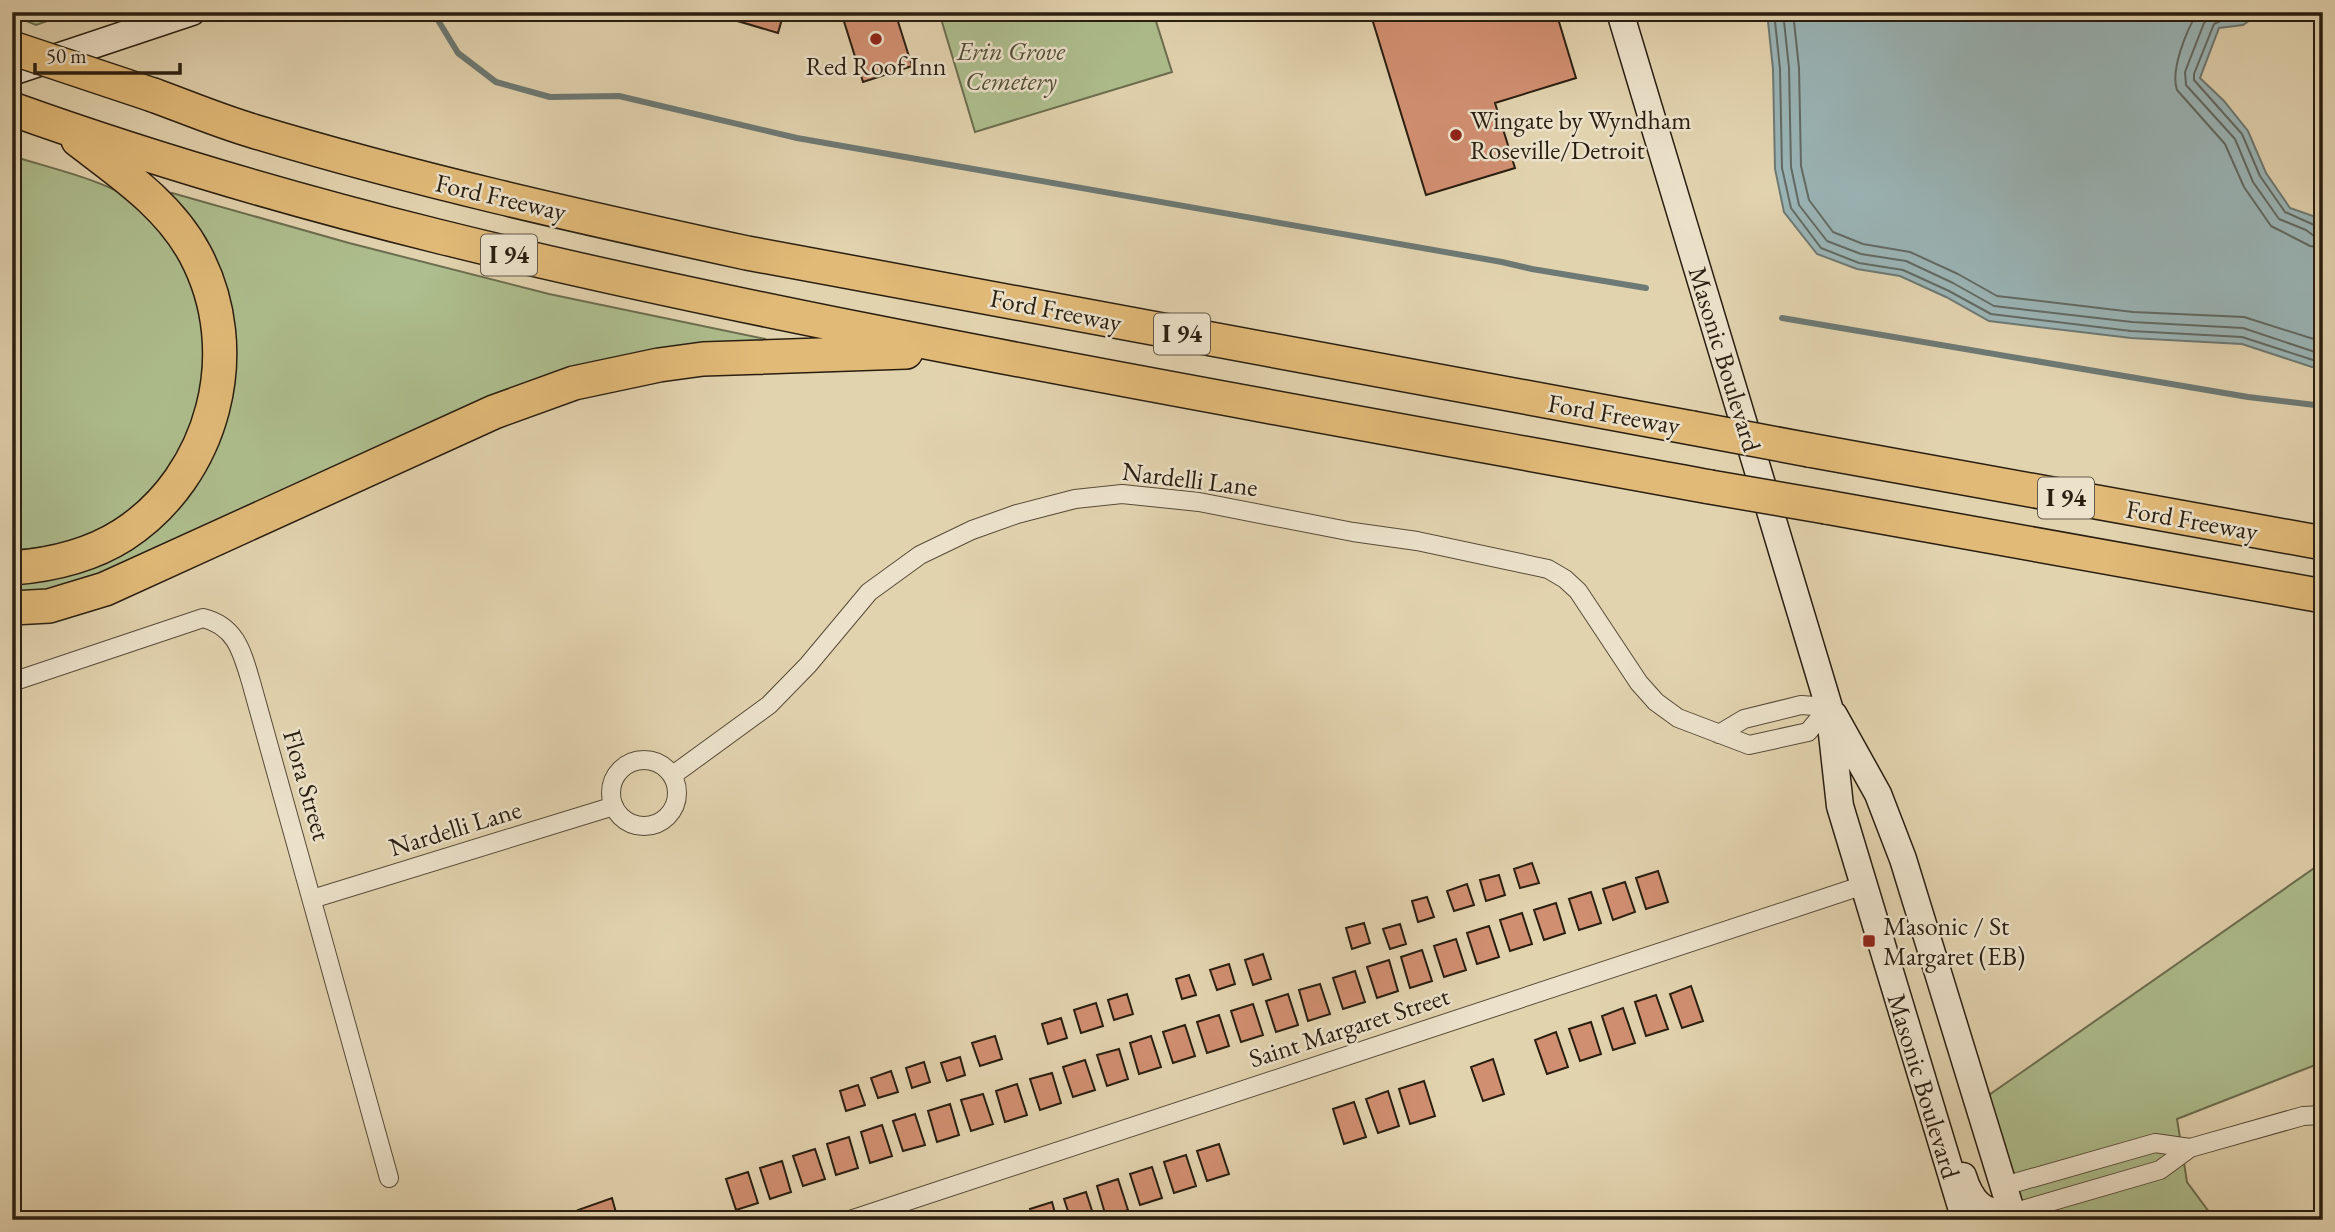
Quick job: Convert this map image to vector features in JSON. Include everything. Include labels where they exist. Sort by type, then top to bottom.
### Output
[{"type":"highway","name":"Ford Freeway","points":[[12,48],[250,131],[370,164],[672,237],[1809,450],[2323,543]]},
{"type":"highway","name":"Ford Freeway","points":[[12,109],[281,195],[483,249],[688,295],[967,350],[1710,487],[2323,596]]},
{"type":"highway","points":[[12,568],[65,560],[97,549],[122,535],[162,502],[194,460],[216,400],[220,369],[216,310],[208,282],[195,254],[178,228],[137,186],[60,126]]},
{"type":"highway","points":[[12,608],[49,606],[105,589],[494,412],[574,383],[659,365],[703,359],[967,350]]},
{"type":"main road","points":[[12,72],[192,12]]},
{"type":"main road","name":"Masonic Boulevard","points":[[1620,12],[1829,707],[1840,806],[1965,1220]]},
{"type":"main road","name":"Masonic Boulevard","points":[[1829,707],[1878,794],[1905,868],[2013,1216]]},
{"type":"main road","points":[[1864,885],[1869,870],[1876,867],[1905,868]]},
{"type":"main road","points":[[1918,1069],[1939,1102],[1969,1195],[1978,1204],[1997,1214],[2013,1216]]},
{"type":"street","name":"Nardelli Lane","points":[[673,775],[769,705],[808,665],[869,592],[920,555],[972,530],[1017,514],[1075,499],[1122,494],[1199,502],[1353,532],[1418,541],[1548,569],[1565,579],[1578,592],[1639,683],[1656,702],[1678,718],[1749,745],[1808,732],[1829,707]]},
{"type":"street","name":"Flora Street","points":[[12,682],[203,618],[217,621],[228,629],[243,655],[251,682],[389,1178]]},
{"type":"street","points":[[1719,734],[1744,719],[1801,705],[1829,707]]},
{"type":"street","points":[[639,759],[652,760],[664,765],[673,775],[678,788],[677,802],[671,814],[660,823],[647,827],[633,825],[622,818],[614,806],[612,782],[627,764],[639,759]]},
{"type":"street","name":"Nardelli Lane","points":[[312,899],[614,806]]},
{"type":"street","name":"Saint Margaret Street","points":[[850,1220],[1864,885]]},
{"type":"street","points":[[2013,1216],[2160,1170],[2190,1149],[2303,1116],[2323,1115]]},
{"type":"street","points":[[2004,1186],[2155,1143],[2190,1149]]},
{"type":"green space","points":[[12,12],[73,12],[36,25],[12,15]]},
{"type":"green space","name":"Erin Grove Cemetery","points":[[939,12],[1153,12],[1172,72],[975,132]]},
{"type":"green space","points":[[12,156],[91,180],[131,200],[174,249],[198,304],[204,362],[194,418],[169,468],[129,510],[77,538],[12,550]]},
{"type":"green space","points":[[172,193],[349,243],[549,294],[765,339],[764,345],[666,352],[101,579],[12,597],[12,578],[95,562],[225,403],[170,201]]},
{"type":"green space","points":[[2323,862],[2323,1062],[2177,1119],[2187,1182],[2215,1220],[2026,1220],[1989,1095]]},
{"type":"water","points":[[1767,12],[2261,12],[2243,25],[2219,28],[2200,78],[2224,101],[2248,131],[2266,173],[2290,208],[2316,217],[2323,225],[2323,368],[2312,367],[2242,344],[2131,338],[1989,321],[1900,276],[1857,269],[1817,254],[1784,212],[1775,169],[1773,69]]},
{"type":"building","points":[[707,12],[784,12],[778,33]]},
{"type":"building","name":"Red Roof Inn","points":[[841,12],[895,12],[912,66],[863,82]]},
{"type":"building","name":"Wingate by Wyndham Roseville/Detroit","points":[[1370,12],[1556,12],[1576,78],[1495,103],[1515,168],[1426,195]]},
{"type":"building","points":[[1532,863],[1539,883],[1520,888],[1514,869]]},
{"type":"building","points":[[1658,871],[1668,902],[1646,909],[1636,878]]},
{"type":"building","points":[[1499,875],[1505,895],[1486,901],[1480,880]]},
{"type":"building","points":[[1625,882],[1635,912],[1613,920],[1603,889]]},
{"type":"building","points":[[1467,884],[1474,905],[1454,911],[1447,891]]},
{"type":"building","points":[[1591,892],[1601,923],[1579,930],[1569,899]]},
{"type":"building","points":[[1427,897],[1434,917],[1418,922],[1412,901]]},
{"type":"building","points":[[1556,903],[1565,933],[1544,940],[1534,910]]},
{"type":"building","points":[[1522,913],[1532,944],[1510,951],[1500,920]]},
{"type":"building","points":[[1364,923],[1370,943],[1352,949],[1346,928]]},
{"type":"building","points":[[1400,924],[1406,944],[1390,949],[1383,929]]},
{"type":"building","points":[[1489,926],[1499,957],[1477,964],[1467,933]]},
{"type":"building","points":[[1456,939],[1466,970],[1444,977],[1434,946]]},
{"type":"building","points":[[1422,950],[1432,981],[1410,988],[1401,957]]},
{"type":"building","points":[[1263,954],[1271,979],[1253,985],[1245,960]]},
{"type":"building","points":[[1389,960],[1398,991],[1377,998],[1367,967]]},
{"type":"building","points":[[1229,964],[1235,984],[1217,990],[1210,970]]},
{"type":"building","points":[[1355,971],[1365,1002],[1343,1009],[1333,978]]},
{"type":"building","points":[[1189,975],[1196,995],[1182,999],[1176,979]]},
{"type":"building","points":[[1320,984],[1330,1014],[1308,1021],[1299,990]]},
{"type":"building","points":[[1691,986],[1703,1021],[1682,1028],[1670,994]]},
{"type":"building","points":[[1127,994],[1133,1014],[1114,1020],[1108,1000]]},
{"type":"building","points":[[1288,994],[1298,1025],[1276,1032],[1266,1001]]},
{"type":"building","points":[[1656,995],[1668,1029],[1646,1036],[1635,1002]]},
{"type":"building","points":[[1096,1003],[1103,1026],[1081,1033],[1074,1010]]},
{"type":"building","points":[[1253,1004],[1263,1035],[1241,1042],[1231,1011]]},
{"type":"building","points":[[1623,1008],[1635,1043],[1613,1050],[1602,1016]]},
{"type":"building","points":[[1219,1015],[1229,1046],[1207,1053],[1197,1022]]},
{"type":"building","points":[[1061,1018],[1067,1038],[1048,1044],[1042,1024]]},
{"type":"building","points":[[1591,1022],[1601,1054],[1580,1061],[1569,1029]]},
{"type":"building","points":[[1185,1025],[1195,1056],[1173,1063],[1163,1032]]},
{"type":"building","points":[[1556,1032],[1568,1067],[1547,1074],[1535,1040]]},
{"type":"building","points":[[995,1036],[1002,1059],[980,1066],[972,1043]]},
{"type":"building","points":[[1151,1036],[1161,1067],[1139,1074],[1130,1043]]},
{"type":"building","points":[[1119,1049],[1128,1079],[1107,1086],[1097,1055]]},
{"type":"building","points":[[960,1057],[965,1075],[947,1081],[941,1063]]},
{"type":"building","points":[[1493,1059],[1504,1094],[1483,1101],[1471,1067]]},
{"type":"building","points":[[1085,1060],[1095,1090],[1073,1097],[1063,1067]]},
{"type":"building","points":[[924,1062],[930,1082],[912,1088],[906,1068]]},
{"type":"building","points":[[891,1071],[898,1092],[878,1098],[871,1078]]},
{"type":"building","points":[[1052,1073],[1061,1103],[1040,1110],[1030,1079]]},
{"type":"building","points":[[1424,1081],[1435,1116],[1410,1124],[1399,1089]]},
{"type":"building","points":[[1017,1084],[1027,1115],[1005,1122],[996,1091]]},
{"type":"building","points":[[858,1085],[865,1105],[846,1111],[840,1091]]},
{"type":"building","points":[[1388,1091],[1399,1126],[1378,1133],[1366,1099]]},
{"type":"building","points":[[983,1094],[993,1124],[971,1131],[961,1100]]},
{"type":"building","points":[[1354,1102],[1366,1137],[1344,1144],[1333,1109]]},
{"type":"building","points":[[950,1104],[959,1135],[937,1142],[928,1111]]},
{"type":"building","points":[[915,1114],[925,1145],[903,1151],[893,1121]]},
{"type":"building","points":[[882,1125],[892,1156],[870,1163],[861,1132]]},
{"type":"building","points":[[849,1137],[858,1168],[836,1175],[827,1144]]},
{"type":"building","points":[[1219,1144],[1229,1174],[1207,1181],[1197,1151]]},
{"type":"building","points":[[815,1149],[825,1179],[803,1186],[793,1156]]},
{"type":"building","points":[[1186,1155],[1196,1186],[1174,1193],[1164,1162]]},
{"type":"building","points":[[782,1161],[791,1192],[770,1199],[760,1168]]},
{"type":"building","points":[[1152,1167],[1162,1198],[1140,1205],[1130,1174]]},
{"type":"building","points":[[748,1172],[758,1203],[736,1210],[726,1179]]},
{"type":"building","points":[[1118,1179],[1128,1210],[1106,1217],[1097,1186]]},
{"type":"building","points":[[1086,1192],[1095,1220],[1071,1220],[1064,1199]]},
{"type":"building","points":[[612,1198],[618,1220],[582,1220],[578,1210]]},
{"type":"building","points":[[1052,1202],[1057,1220],[1033,1220],[1030,1209]]},
{"type":"building","points":[[1017,1213],[1019,1220],[996,1220]]},
{"type":"waterway","points":[[433,12],[458,53],[496,82],[550,97],[619,96],[797,138],[1646,288]]},
{"type":"waterway","points":[[1782,318],[2248,397],[2323,406]]},
{"type":"place","name":"Red Roof Inn","points":[[876,39]]},
{"type":"place","name":"Wingate by Wyndham Roseville/Detroit","points":[[1456,135]]},
{"type":"place","name":"Masonic / St Margaret (EB)","points":[[1869,941]]}]
